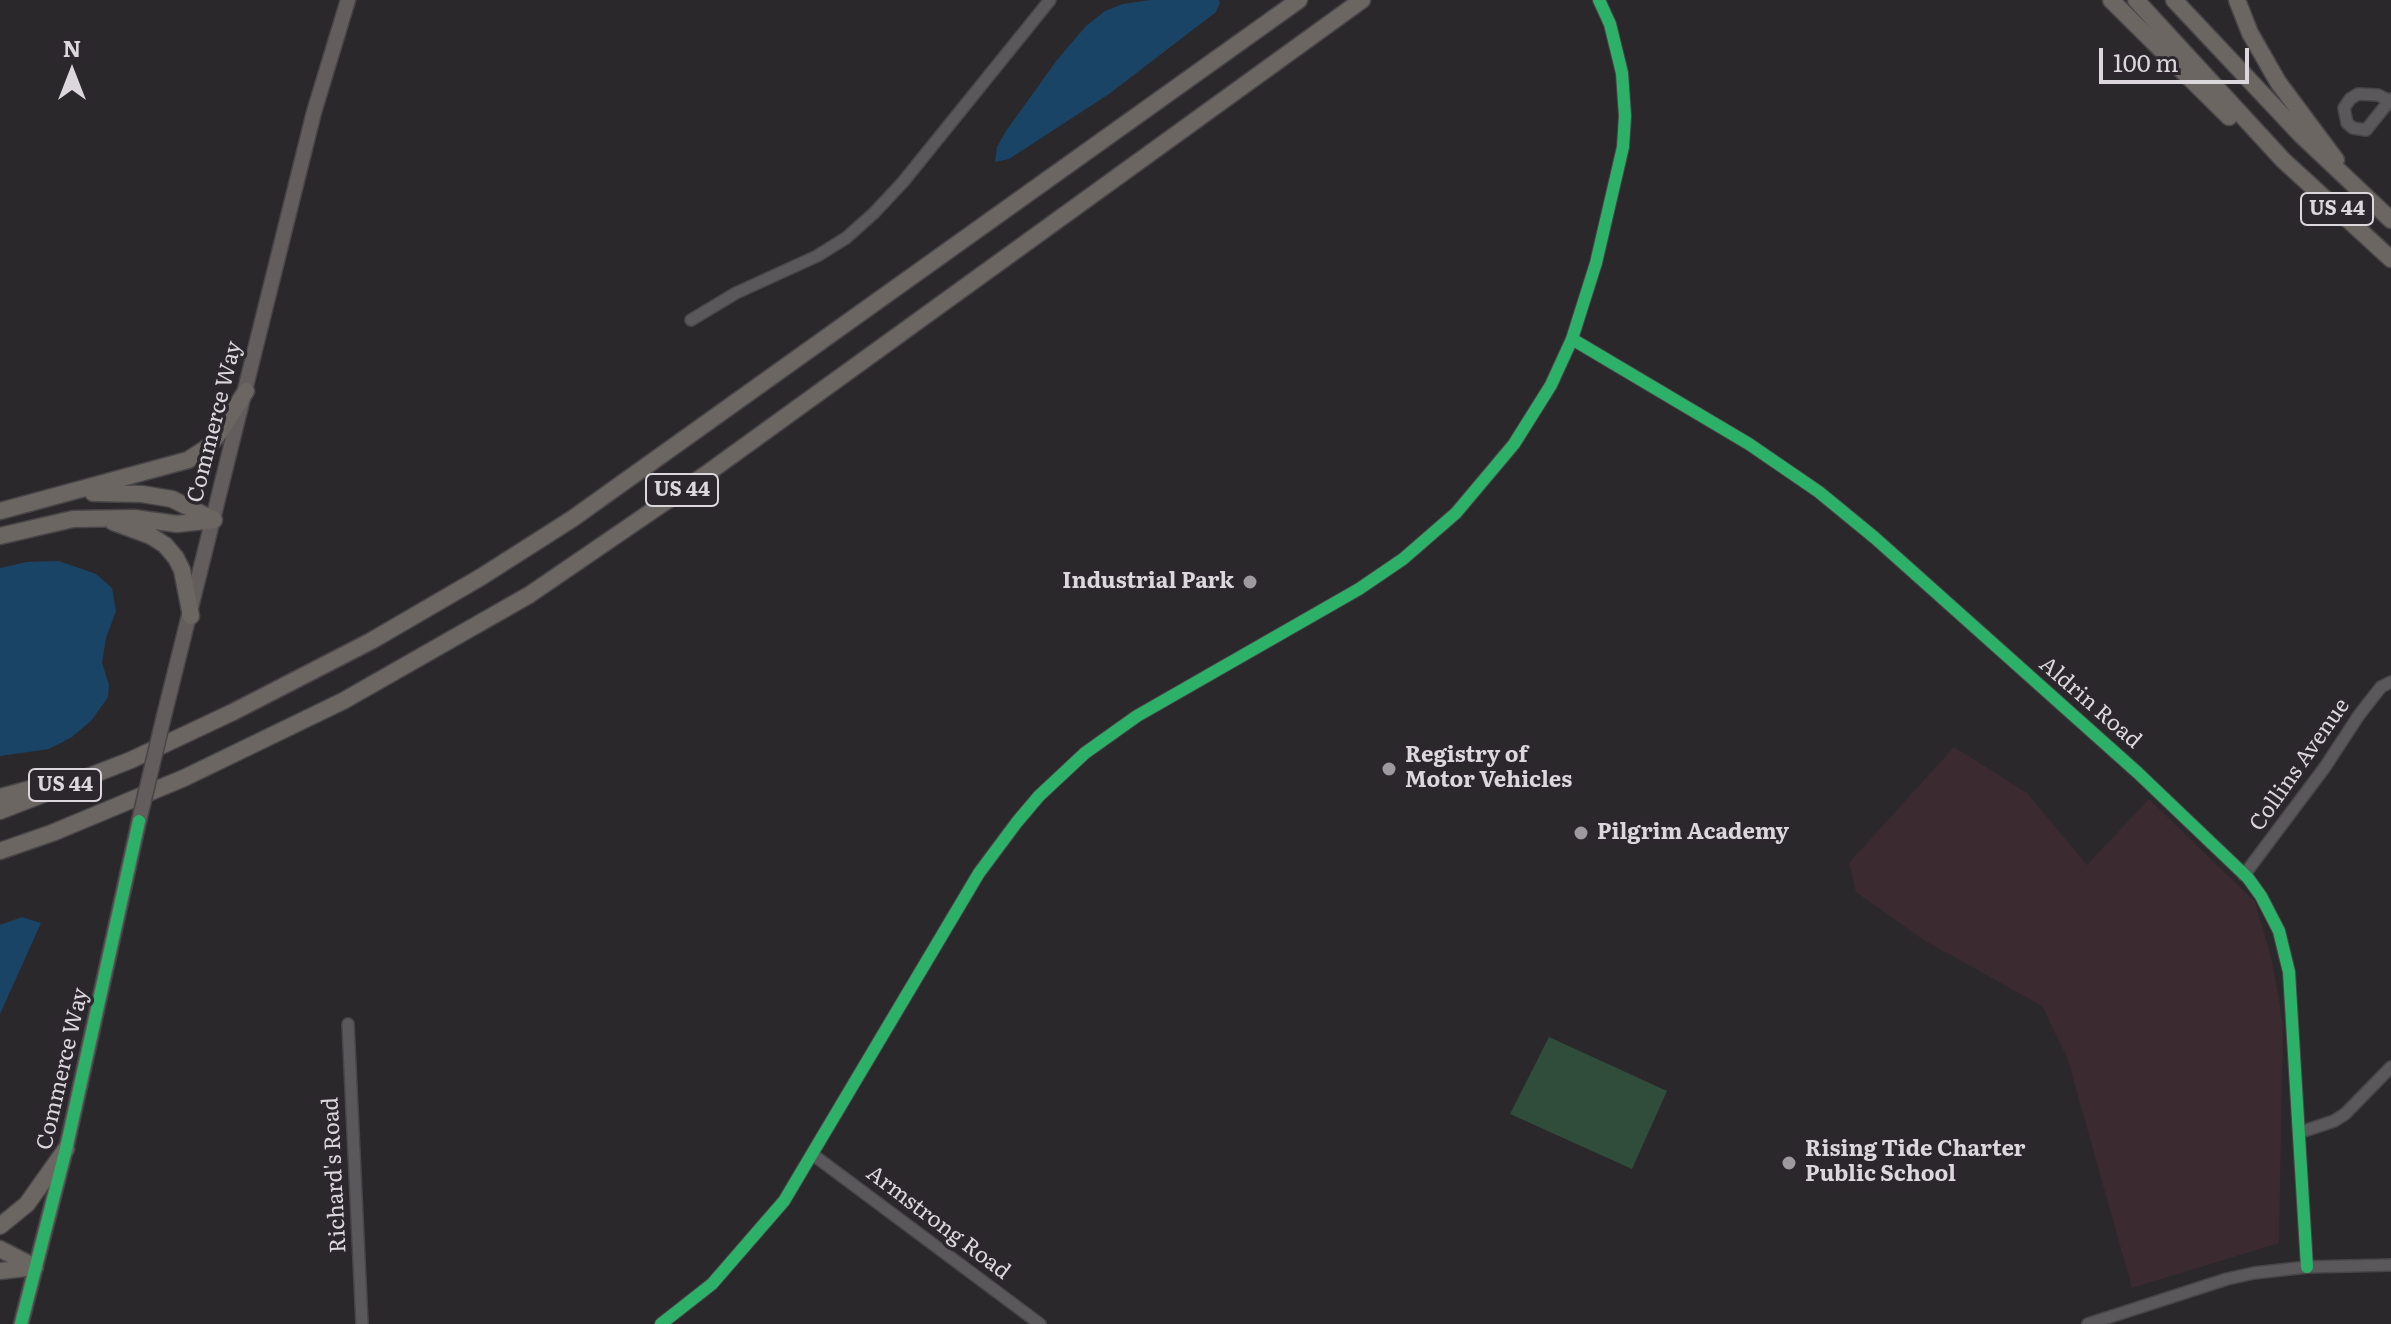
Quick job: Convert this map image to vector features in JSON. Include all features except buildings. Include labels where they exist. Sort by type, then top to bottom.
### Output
[{"type":"highway","name":"US 44","points":[[0,811],[131,760],[233,712],[371,641],[481,577],[572,519],[1299,0]]},
{"type":"highway","name":"US 44","points":[[0,853],[184,778],[329,707],[529,595],[709,472],[1362,0]]},
{"type":"highway","name":"US 44","points":[[2111,0],[2237,125],[2283,160],[2391,259]]},
{"type":"highway","points":[[2136,0],[2283,160]]},
{"type":"highway","points":[[2174,0],[2257,90],[2349,182]]},
{"type":"highway","name":"US 44","points":[[2237,0],[2250,33],[2278,82],[2324,141],[2349,182],[2391,220]]},
{"type":"highway","points":[[0,511],[188,460],[208,447],[246,391]]},
{"type":"highway","points":[[60,496],[98,492],[151,495],[172,499],[214,520]]},
{"type":"highway","points":[[0,536],[59,520],[96,517],[177,524],[214,520]]},
{"type":"highway","points":[[96,517],[151,536],[165,545],[182,570],[191,616]]},
{"type":"highway","points":[[0,797],[131,760]]},
{"type":"highway","points":[[0,1226],[27,1204],[66,1149]]},
{"type":"highway","points":[[0,1249],[35,1267]]},
{"type":"highway","points":[[0,1271],[35,1267]]},
{"type":"main road","name":"Commerce Way","points":[[21,1324],[66,1149],[164,716],[314,112],[348,0]]},
{"type":"street","points":[[691,320],[736,293],[817,256],[846,238],[903,182],[1050,0]]},
{"type":"street","points":[[661,1324],[712,1284],[733,1263],[784,1201],[979,873],[1039,796],[1085,753],[1137,716],[1359,589],[1426,540],[1477,490],[1514,444],[1551,385],[1572,339],[1596,263],[1618,167],[1625,116],[1622,73],[1610,24],[1599,0]]},
{"type":"street","name":"Aldrin Road","points":[[1572,339],[1749,444],[1819,492],[1875,538],[2138,773],[2244,875],[2261,896],[2285,951],[2292,1004],[2307,1267]]},
{"type":"street","name":"Collins Avenue","points":[[2244,875],[2325,767],[2359,715],[2381,687],[2391,682]]},
{"type":"street","name":"Richard's Road","points":[[348,1024],[362,1324]]},
{"type":"street","points":[[2301,1132],[2345,1114],[2391,1067]]},
{"type":"street","name":"Armstrong Road","points":[[812,1154],[1040,1324]]},
{"type":"street","points":[[2088,1324],[2227,1279],[2307,1267],[2391,1265]]},
{"type":"shaded area","points":[[1954,747],[2027,793],[2087,865],[2149,799],[2255,902],[2272,960],[2283,1024],[2279,1243],[2132,1288],[2068,1060],[2042,1006],[1922,939],[1856,892],[1849,863]]},
{"type":"green space","points":[[1549,1037],[1667,1091],[1632,1169],[1510,1114]]},
{"type":"water","points":[[1150,0],[1219,0],[1220,3],[1216,12],[1109,94],[1009,159],[995,162],[997,147],[1006,131],[1057,60],[1086,26],[1105,11],[1123,4]]},
{"type":"water","points":[[59,561],[96,574],[112,588],[116,611],[106,638],[102,663],[109,685],[108,697],[91,721],[72,737],[49,749],[0,756],[0,568],[27,562]]},
{"type":"water","points":[[22,917],[41,923],[0,1014],[0,925]]},
{"type":"cycle path","points":[[661,1324],[712,1284],[784,1201],[979,873],[1039,796],[1085,753],[1137,716],[1359,589],[1403,559],[1456,513],[1514,444],[1551,385],[1572,339],[1596,263],[1623,147],[1625,116],[1622,73],[1610,24],[1599,0]]},
{"type":"cycle path","points":[[1572,339],[1749,444],[1819,492],[1875,538],[2138,773],[2248,878],[2279,931],[2289,972],[2307,1267]]},
{"type":"cycle path","points":[[21,1324],[66,1149],[139,821]]},
{"type":"place","name":"Industrial Park","points":[[1250,582]]},
{"type":"place","name":"Registry of Motor Vehicles","points":[[1389,769]]},
{"type":"place","name":"Pilgrim Academy","points":[[1581,833]]},
{"type":"place","name":"Rising Tide Charter Public School","points":[[1789,1163]]}]
